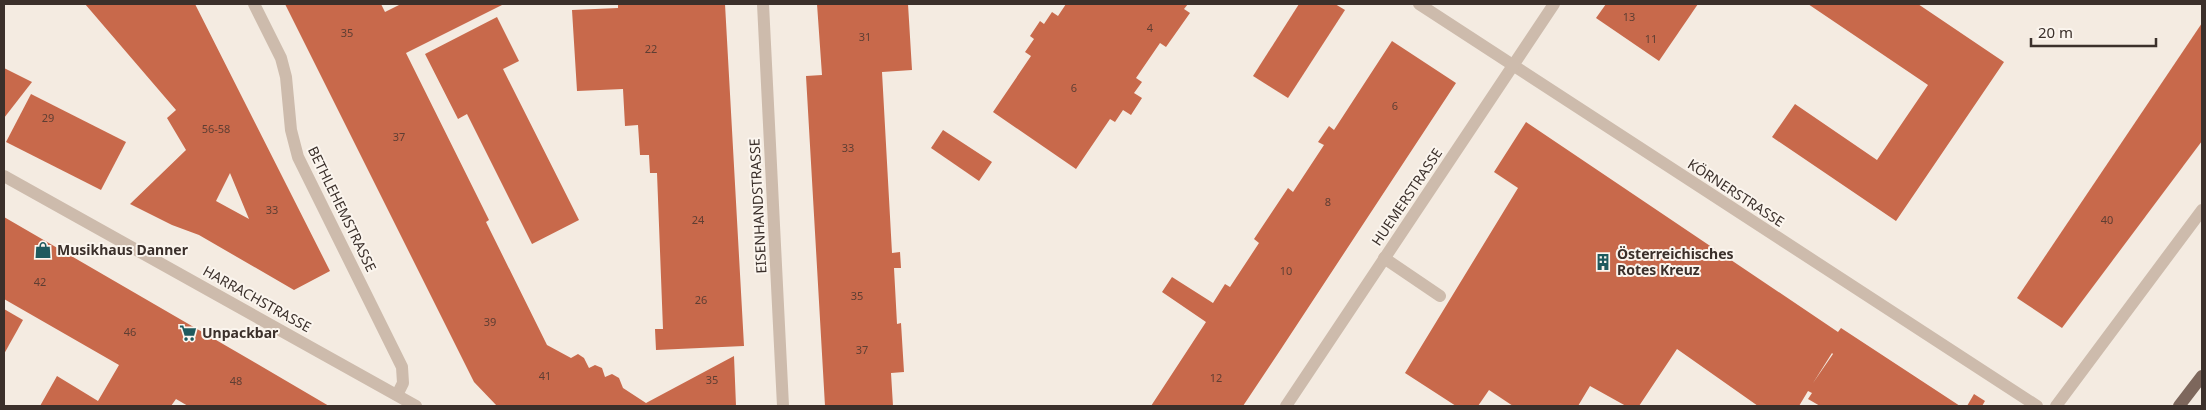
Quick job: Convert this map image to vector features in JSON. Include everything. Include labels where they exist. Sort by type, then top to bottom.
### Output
[{"type":"main road","points":[[2179,406],[2202,376]]},
{"type":"street","name":"BETHLEHEMSTRASSE","points":[[254,4],[283,67],[291,130],[298,157],[399,359],[403,383],[397,395]]},
{"type":"street","name":"EISENHANDSTRASSE","points":[[763,4],[783,406]]},
{"type":"street","name":"KÖRNERSTRASSE","points":[[1418,4],[2036,406]]},
{"type":"street","name":"HUEMERSTRASSE","points":[[1286,406],[1554,4]]},
{"type":"street","name":"HARRACHSTRASSE","points":[[4,176],[416,406]]},
{"type":"street","points":[[2056,406],[2202,210]]},
{"type":"street","points":[[1384,258],[1440,296]]},
{"type":"building","points":[[85,4],[195,4],[330,271],[294,290],[199,235],[172,225],[130,204],[186,150],[167,118],[176,110]],"holes":[[[230,173],[249,219],[216,201]]]},
{"type":"building","points":[[285,4],[381,4],[385,12],[401,4],[504,4],[406,53],[489,220],[486,222],[547,345],[571,358],[578,354],[584,358],[589,368],[595,365],[602,368],[605,377],[612,374],[619,378],[623,388],[646,403],[734,356],[736,406],[497,406],[474,382]]},
{"type":"building","points":[[618,4],[725,4],[744,346],[656,350],[655,329],[663,329],[657,173],[650,173],[649,155],[640,155],[638,125],[625,126],[623,89],[577,91],[572,10],[618,8]]},
{"type":"building","points":[[817,4],[908,4],[912,70],[882,72],[892,253],[900,252],[901,268],[894,268],[897,324],[901,323],[904,372],[891,373],[893,406],[825,406],[806,76],[822,75]]},
{"type":"building","points":[[1066,4],[1188,4],[1184,9],[1190,13],[1166,47],[1160,43],[1136,78],[1142,82],[1134,93],[1142,98],[1131,115],[1123,110],[1115,122],[1110,119],[1076,169],[993,112],[1031,56],[1025,52],[1034,39],[1030,36],[1040,21],[1044,24],[1052,12],[1058,16]]},
{"type":"building","points":[[1299,4],[1335,4],[1345,10],[1288,98],[1253,76]]},
{"type":"building","points":[[1606,4],[1698,4],[1659,61],[1596,18]]},
{"type":"building","points":[[1808,4],[1918,4],[2004,62],[1896,221],[1772,137],[1795,104],[1877,160],[1928,85]]},
{"type":"building","points":[[497,17],[519,61],[503,69],[579,220],[532,244],[467,114],[458,119],[425,54]]},
{"type":"building","points":[[2202,23],[2202,141],[2062,328],[2017,298]]},
{"type":"building","points":[[1392,41],[1456,83],[1281,349],[1243,406],[1151,406],[1206,322],[1162,292],[1172,277],[1213,303],[1225,284],[1230,287],[1259,243],[1254,239],[1288,188],[1293,192],[1324,145],[1318,142],[1329,126],[1334,130]]},
{"type":"building","points":[[4,68],[32,82],[4,118]]},
{"type":"building","points":[[31,94],[126,142],[101,190],[6,142]]},
{"type":"building","name":"Österreichisches Rotes Kreuz","points":[[1526,122],[1838,332],[1841,328],[1960,406],[1820,406],[1808,399],[1812,393],[1808,391],[1799,406],[1758,406],[1677,349],[1639,406],[1626,406],[1590,386],[1578,406],[1513,406],[1489,390],[1478,406],[1456,406],[1405,373],[1518,188],[1494,172]],"holes":[[[1832,353],[1833,354],[1813,383]]]},
{"type":"building","points":[[943,130],[992,162],[979,181],[931,148]]},
{"type":"building","points":[[4,217],[329,406],[188,406],[176,399],[171,406],[40,406],[57,376],[98,401],[119,365],[4,299]]},
{"type":"building","points":[[4,309],[23,320],[4,354]]},
{"type":"building","points":[[1974,394],[1985,401],[1982,406],[1967,406]]},
{"type":"place","name":"Musikhaus Danner","points":[[43,250]]},
{"type":"place","name":"Österreichisches Rotes Kreuz","points":[[1603,262]]},
{"type":"place","name":"Unpackbar","points":[[188,333]]}]
